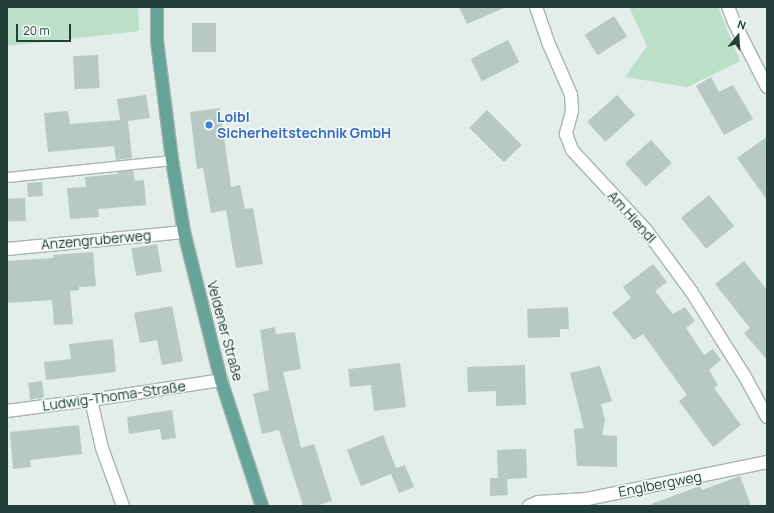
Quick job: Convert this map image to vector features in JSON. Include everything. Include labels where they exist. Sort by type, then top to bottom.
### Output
[{"type":"main road","name":"Veldener Straße","points":[[157,7],[157,41],[172,160],[184,232],[221,380],[262,506]]},
{"type":"street","name":"Am Hiendl","points":[[536,7],[548,42],[571,95],[572,111],[566,134],[567,142],[572,150],[646,230],[691,290],[744,375],[767,417]]},
{"type":"street","points":[[728,7],[767,87]]},
{"type":"street","name":"Anzengruberweg","points":[[7,249],[184,232]]},
{"type":"street","name":"Ludwig-Thoma-Straße","points":[[7,410],[91,400],[221,380]]},
{"type":"street","points":[[91,400],[102,448],[123,506]]},
{"type":"street","name":"Englbergweg","points":[[529,506],[538,502],[587,499],[767,462]]},
{"type":"lane","points":[[7,177],[172,160]]},
{"type":"green space","points":[[7,7],[138,7],[139,31],[7,46]]},
{"type":"green space","points":[[629,7],[718,7],[740,61],[687,87],[625,77],[647,46]]},
{"type":"building","points":[[459,7],[506,7],[467,24]]},
{"type":"building","points":[[614,16],[627,36],[598,55],[585,35]]},
{"type":"building","points":[[192,23],[216,23],[216,52],[192,52]]},
{"type":"building","points":[[508,40],[519,62],[482,81],[471,59]]},
{"type":"building","points":[[98,55],[100,88],[75,89],[73,56]]},
{"type":"building","points":[[711,77],[719,92],[733,85],[753,119],[724,135],[696,86]]},
{"type":"building","points":[[146,95],[150,118],[128,121],[132,158],[116,160],[114,146],[48,152],[44,113],[68,111],[70,124],[120,120],[117,99]]},
{"type":"building","points":[[617,95],[635,115],[605,142],[587,122]]},
{"type":"building","points":[[220,108],[231,187],[240,185],[245,209],[253,208],[263,264],[236,268],[226,210],[211,213],[203,168],[197,169],[190,112]]},
{"type":"building","points":[[487,110],[522,145],[504,162],[469,128]]},
{"type":"building","points":[[767,137],[767,200],[737,158]]},
{"type":"building","points":[[651,140],[672,163],[646,186],[625,163]]},
{"type":"building","points":[[133,170],[135,181],[144,180],[146,205],[98,209],[99,217],[70,219],[67,188],[86,187],[85,177],[117,174],[117,172]]},
{"type":"building","points":[[42,182],[43,196],[28,197],[27,183]]},
{"type":"building","points":[[709,195],[734,226],[706,249],[681,218]]},
{"type":"building","points":[[25,198],[26,221],[8,222],[7,199]]},
{"type":"building","points":[[157,244],[162,272],[136,276],[131,249]]},
{"type":"building","points":[[93,252],[96,286],[79,287],[79,290],[70,291],[73,324],[54,325],[52,300],[7,303],[7,261],[54,258],[53,255]]},
{"type":"building","points":[[744,261],[767,290],[767,360],[744,333],[750,328],[715,284]]},
{"type":"building","points":[[653,264],[667,282],[655,291],[673,314],[685,307],[695,321],[686,328],[704,355],[713,349],[721,360],[709,370],[718,385],[714,388],[741,425],[713,447],[679,401],[687,395],[643,334],[634,340],[612,313],[631,298],[623,287]]},
{"type":"building","points":[[172,306],[183,361],[162,365],[157,340],[140,343],[134,313]]},
{"type":"building","points":[[568,307],[569,329],[560,329],[560,337],[528,338],[527,309]]},
{"type":"building","points":[[275,327],[276,334],[295,332],[301,369],[283,372],[301,448],[314,444],[332,501],[316,506],[303,506],[279,430],[262,434],[253,394],[269,390],[260,330]]},
{"type":"building","points":[[113,339],[116,372],[46,380],[44,362],[71,359],[69,344]]},
{"type":"building","points":[[400,363],[406,407],[374,411],[371,385],[350,387],[348,369]]},
{"type":"building","points":[[525,365],[526,405],[496,406],[496,391],[468,392],[467,367]]},
{"type":"building","points":[[600,366],[612,401],[601,404],[605,420],[602,435],[617,436],[617,467],[577,466],[574,429],[584,428],[570,373]]},
{"type":"building","points":[[42,381],[44,398],[30,400],[28,383]]},
{"type":"building","points":[[172,410],[176,438],[162,440],[160,429],[129,434],[127,417]]},
{"type":"building","points":[[79,425],[82,454],[30,460],[31,467],[13,469],[10,432]]},
{"type":"building","points":[[383,435],[396,468],[405,465],[414,487],[399,493],[391,474],[361,486],[347,450]]},
{"type":"building","points":[[526,449],[527,478],[507,479],[508,495],[490,496],[490,478],[498,478],[497,450]]},
{"type":"building","points":[[740,476],[751,506],[652,506],[651,504],[700,486],[702,490]]},
{"type":"place","name":"Loibl Sicherheitstechnik GmbH","points":[[209,125]]}]
